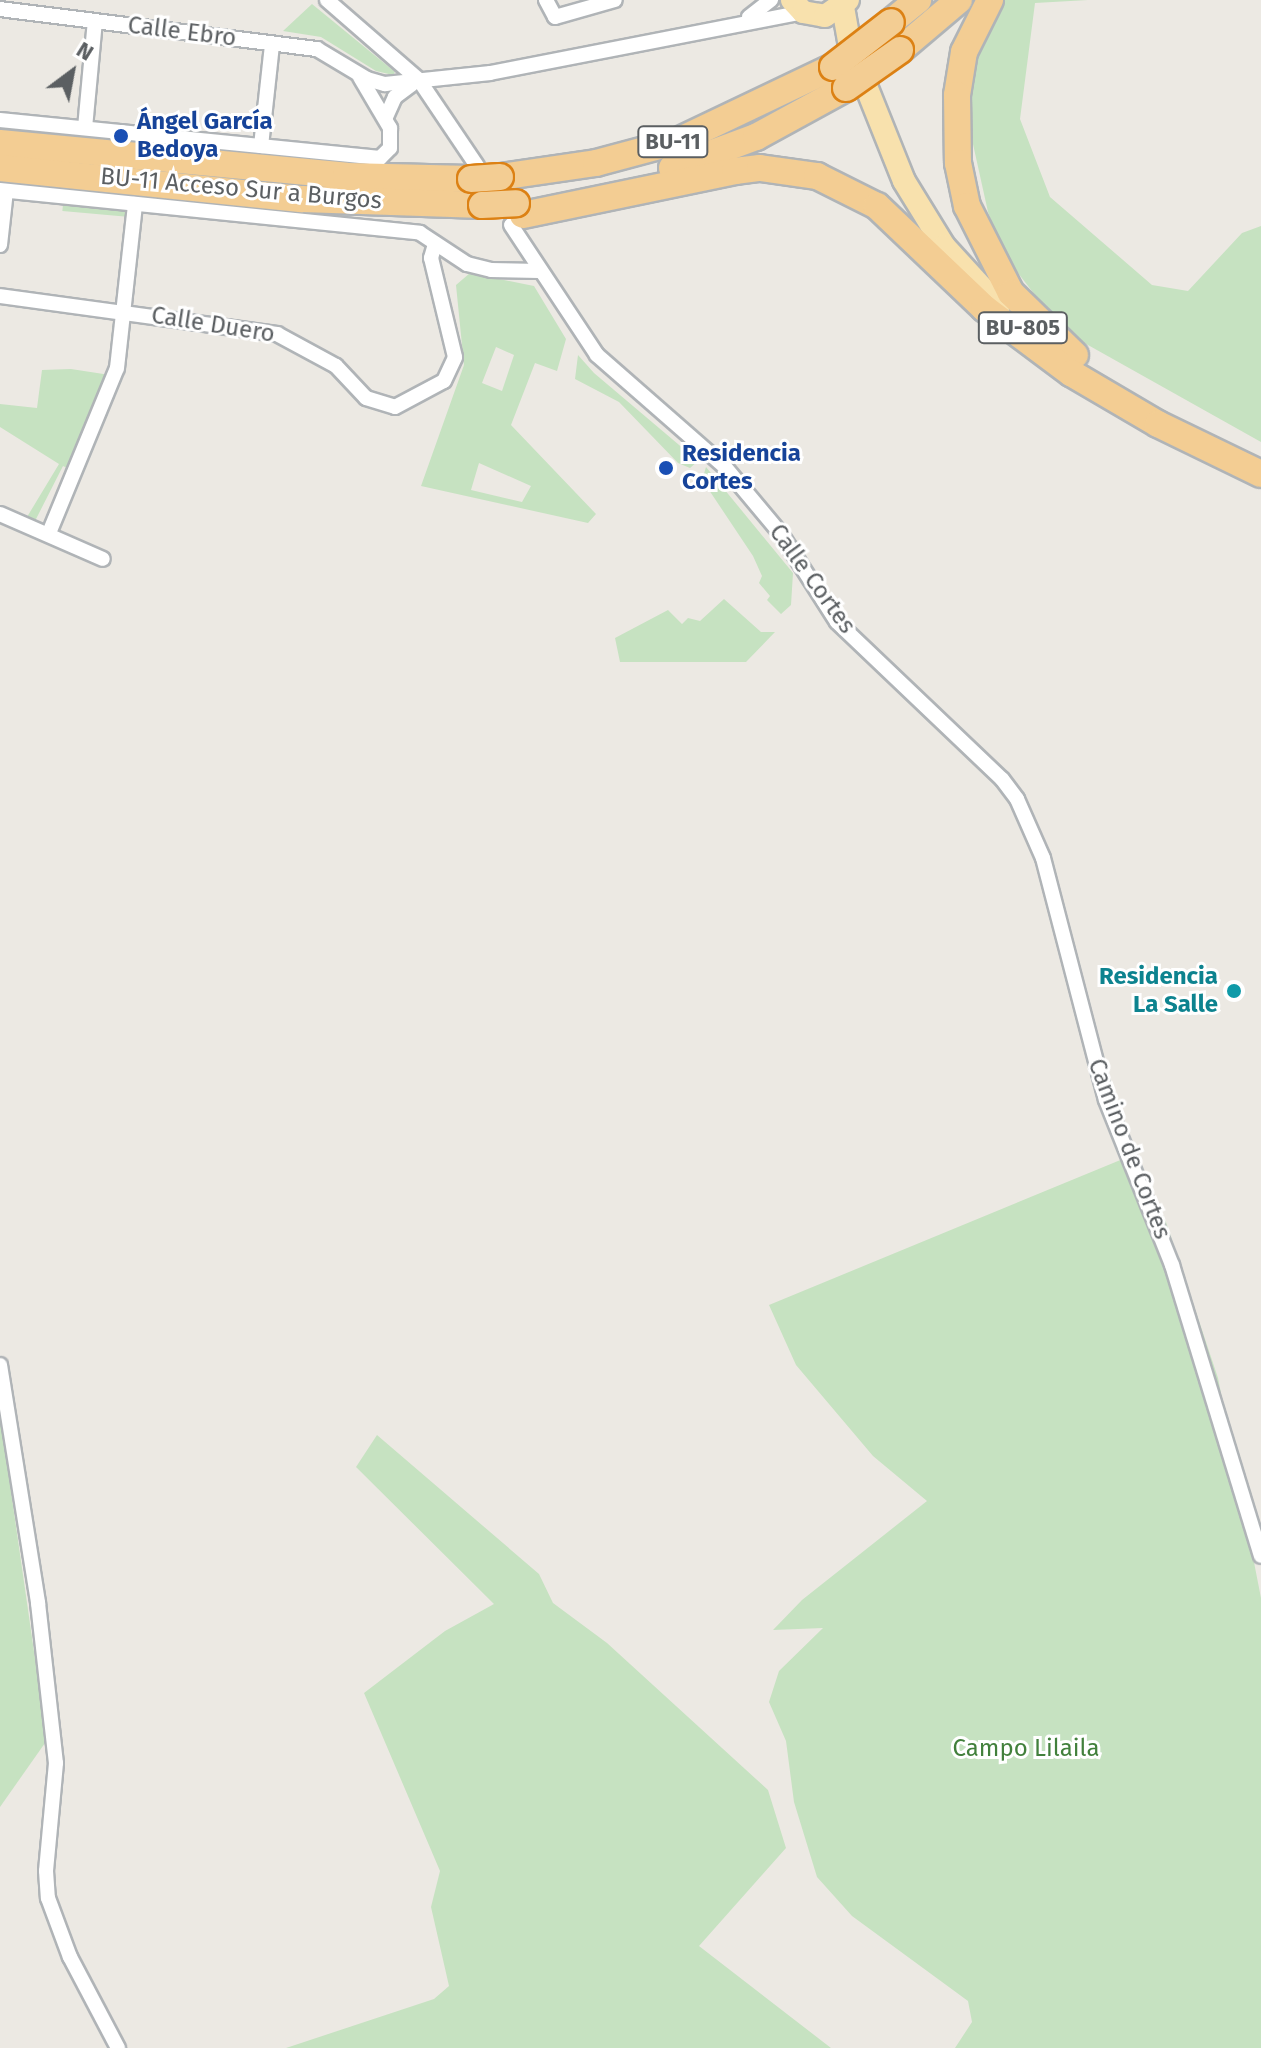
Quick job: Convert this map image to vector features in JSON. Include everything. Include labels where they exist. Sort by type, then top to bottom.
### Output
[{"type":"highway","name":"BU-11","points":[[840,78],[891,22],[918,0]]},
{"type":"highway","name":"BU-11","points":[[504,213],[648,176],[716,154],[840,78],[900,50],[959,0]]},
{"type":"highway","points":[[990,0],[964,52],[955,122],[967,206],[997,274],[1034,321],[1067,350],[1261,473]]},
{"type":"highway","name":"BU-11 Acceso Sur a Burgos","points":[[0,143],[346,176],[482,174],[596,163],[678,141],[840,78]]},
{"type":"highway","points":[[504,213],[760,168],[817,176],[877,206],[984,308],[1071,373],[1158,424],[1261,473]]},
{"type":"highway","name":"BU-11 Acceso Sur a Burgos","points":[[2,183],[183,186],[346,213],[504,213]]},
{"type":"main road","name":"BU-805","points":[[822,7],[850,46],[904,181],[944,246],[999,306],[1066,362],[1261,473]]},
{"type":"street","points":[[327,0],[345,5],[419,80],[482,174]]},
{"type":"street","points":[[546,0],[555,17],[586,4],[615,0]]},
{"type":"street","points":[[745,20],[771,0]]},
{"type":"street","name":"Calle Ebro","points":[[0,9],[317,49],[358,75],[385,84],[593,54],[745,20],[822,7]]},
{"type":"street","points":[[85,128],[95,21]]},
{"type":"street","points":[[261,146],[272,44]]},
{"type":"street","name":"Calle Ebro","points":[[358,75],[386,117]]},
{"type":"street","points":[[0,120],[380,158],[392,141],[386,117],[395,97],[419,80]]},
{"type":"street","points":[[0,245],[2,183],[135,204],[420,233],[467,264],[491,270],[539,271]]},
{"type":"street","points":[[49,533],[117,368],[135,204]]},
{"type":"street","name":"Calle Cortes","points":[[504,213],[539,271],[597,355],[706,448],[755,502],[837,622],[1002,779]]},
{"type":"street","name":"Calle Duero","points":[[0,296],[123,310],[277,334],[336,366],[366,398],[402,406],[444,381],[455,357],[431,258],[435,244]]},
{"type":"street","points":[[0,514],[27,530],[49,533],[103,559]]},
{"type":"street","name":"Camino de Cortes","points":[[1002,779],[1027,818],[1043,858],[1106,1100],[1172,1265],[1211,1384],[1261,1556]]},
{"type":"street","points":[[0,1365],[38,1603],[56,1763],[46,1871],[48,1898],[70,1957],[118,2048]]},
{"type":"green space","points":[[1002,0],[1088,0],[1035,3],[1020,119],[1050,197],[1152,285],[1188,291],[1242,233],[1261,226],[1261,442],[1063,331],[1004,255],[988,212],[967,117],[977,54]]},
{"type":"green space","points":[[312,4],[395,72],[393,75],[376,71],[321,37],[283,31]]},
{"type":"green space","points":[[63,204],[128,210],[127,217],[62,211]]},
{"type":"green space","points":[[470,273],[534,286],[566,339],[557,371],[535,363],[511,425],[596,514],[588,523],[421,486],[464,365],[456,285]],"holes":[[[496,347],[514,355],[502,391],[482,383]],[[479,463],[531,486],[522,502],[471,490]]]},
{"type":"green space","points":[[578,355],[594,373],[698,461],[690,468],[678,463],[619,402],[575,379]]},
{"type":"green space","points":[[71,369],[110,375],[71,470],[63,466],[35,521],[27,517],[59,464],[0,427],[0,404],[37,408],[42,370]]},
{"type":"green space","points":[[706,467],[793,573],[791,605],[781,614],[767,600],[770,596],[759,583],[762,576],[753,556],[709,490],[703,477]]},
{"type":"green space","points":[[724,599],[761,632],[775,632],[746,662],[620,662],[615,638],[668,610],[682,624],[688,618],[700,621]]},
{"type":"green space","name":"Campo Lilaila","points":[[1135,1154],[1166,1222],[1218,1378],[1261,1598],[1261,2048],[955,2048],[972,2022],[968,2001],[852,1916],[817,1877],[794,1802],[786,1741],[769,1702],[779,1671],[823,1628],[773,1630],[802,1600],[927,1501],[873,1456],[796,1365],[769,1305]]},
{"type":"green space","points":[[0,1415],[45,1743],[0,1807]]},
{"type":"green space","points":[[377,1435],[539,1574],[553,1603],[607,1643],[768,1790],[786,1848],[699,1946],[831,2048],[286,2048],[434,1999],[449,1986],[431,1907],[440,1871],[364,1693],[445,1631],[494,1604],[356,1467]]},
{"type":"place","name":"Ángel García Bedoya","points":[[121,136]]},
{"type":"place","name":"Residencia Cortes","points":[[666,468]]},
{"type":"place","name":"Residencia La Salle","points":[[1234,991]]}]
